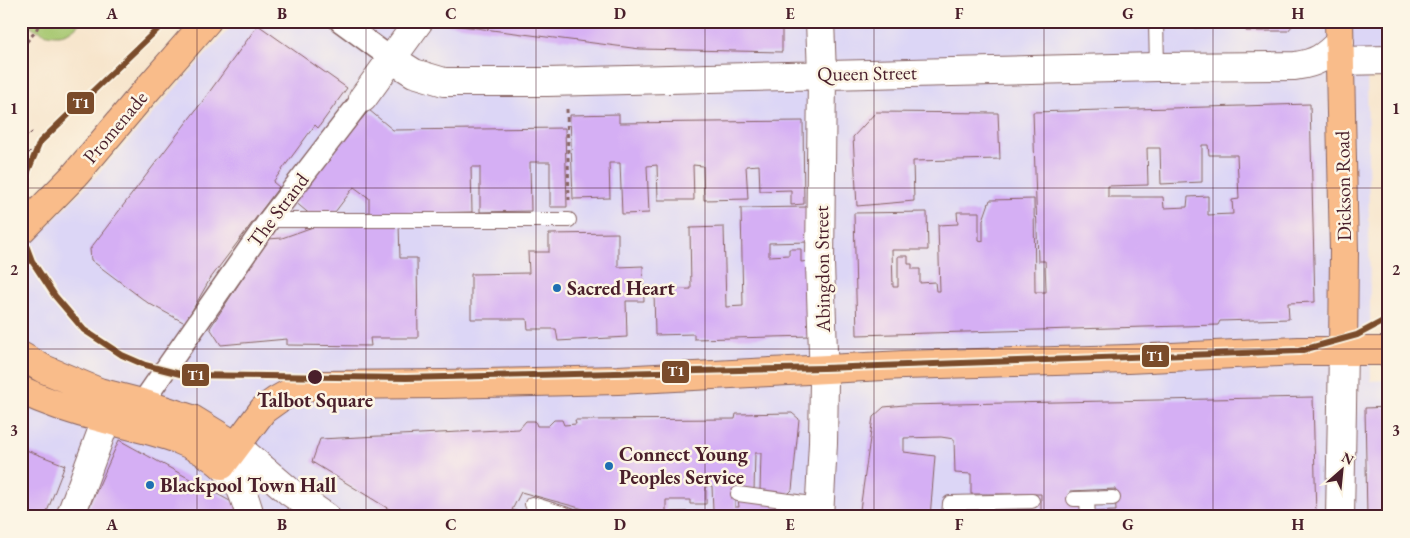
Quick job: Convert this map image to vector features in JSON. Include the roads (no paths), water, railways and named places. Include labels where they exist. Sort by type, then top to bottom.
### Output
[{"type":"main road","name":"Promenade","points":[[21,230],[75,175],[207,21]]},
{"type":"main road","name":"Dickson Road","points":[[1340,41],[1344,351]]},
{"type":"main road","points":[[229,456],[263,410],[293,391],[316,385],[618,380],[823,368],[1128,359],[1299,351],[1389,351]]},
{"type":"main road","points":[[21,356],[44,369],[99,392],[192,419],[229,456]]},
{"type":"main road","points":[[21,390],[42,400],[179,440],[202,451],[229,456]]},
{"type":"street","points":[[340,21],[392,59]]},
{"type":"street","name":"The Strand","points":[[142,403],[269,220],[363,98],[419,21]]},
{"type":"street","name":"Abingdon Street","points":[[819,511],[823,368],[820,264],[822,74],[820,21]]},
{"type":"street","points":[[1340,41],[1389,60]]},
{"type":"street","name":"Queen Street","points":[[392,59],[414,73],[439,81],[566,81],[1157,67],[1295,66],[1318,61],[1327,56],[1340,41]]},
{"type":"street","points":[[1340,517],[1344,351]]},
{"type":"street","points":[[70,517],[106,420],[99,392]]},
{"type":"street","points":[[229,456],[281,485],[326,517]]},
{"type":"street","points":[[229,456],[248,514]]},
{"type":"street","points":[[248,514],[260,493],[281,485]]},
{"type":"lane","points":[[1156,21],[1157,67]]},
{"type":"lane","points":[[269,220],[569,220]]},
{"type":"lane","points":[[738,494],[819,511]]},
{"type":"lane","points":[[1088,517],[1080,500],[1113,498]]},
{"type":"lane","points":[[949,517],[950,503],[1032,501]]},
{"type":"lane","points":[[532,504],[574,517]]},
{"type":"tram line","points":[[21,142],[32,132]]},
{"type":"tram line","points":[[21,161],[40,142]]},
{"type":"place","name":"Sacred Heart","points":[[557,288]]},
{"type":"place","name":"Talbot Square","points":[[315,377]]},
{"type":"place","name":"Connect Young Peoples Service","points":[[609,466]]},
{"type":"place","name":"Blackpool Town Hall","points":[[150,485]]}]
